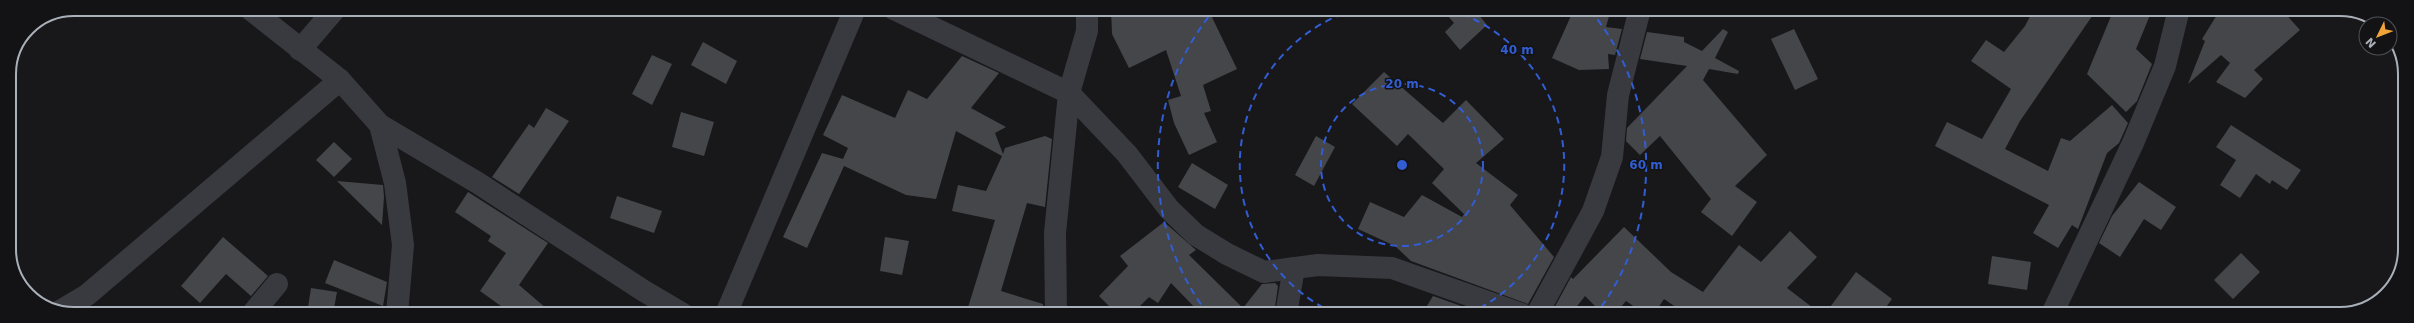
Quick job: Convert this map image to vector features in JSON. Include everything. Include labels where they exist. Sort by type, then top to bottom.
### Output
[{"type":"street","points":[[259,16],[340,80],[380,124],[478,183],[671,307]]},
{"type":"street","points":[[300,50],[329,16]]},
{"type":"street","points":[[729,307],[852,16]]},
{"type":"street","points":[[909,16],[1069,93],[1127,154],[1169,209],[1196,235],[1227,254],[1264,272],[1318,266],[1392,268],[1502,307]]},
{"type":"street","points":[[1056,307],[1055,233],[1069,93],[1087,30],[1087,16]]},
{"type":"street","points":[[1541,307],[1593,211],[1612,157],[1618,95],[1638,16]]},
{"type":"street","points":[[2055,307],[2136,136],[2165,66],[2178,16]]},
{"type":"street","points":[[67,307],[87,295],[340,80]]},
{"type":"street","points":[[380,124],[395,183],[403,245],[398,307]]},
{"type":"street","points":[[1287,307],[1294,268]]},
{"type":"street","points":[[258,307],[277,284]]},
{"type":"building","points":[[1111,16],[1211,16],[1237,69],[1203,85],[1211,111],[1204,113],[1217,142],[1189,155],[1174,123],[1168,100],[1181,96],[1166,50],[1129,68],[1112,34]]},
{"type":"building","points":[[1448,16],[1480,16],[1487,25],[1460,50],[1445,32],[1454,23]]},
{"type":"building","points":[[1571,16],[1609,16],[1606,27],[1622,29],[1615,55],[1608,54],[1609,69],[1579,70],[1552,58]]},
{"type":"building","points":[[2030,16],[2092,16],[2020,121],[2005,149],[2048,171],[2061,138],[2070,141],[2112,105],[2128,123],[2119,143],[2107,153],[2078,229],[2072,225],[2058,248],[2033,233],[2049,205],[1935,146],[1947,122],[1982,139],[2011,89],[1971,61],[1986,40],[2004,52],[2025,26]]},
{"type":"building","points":[[2111,16],[2150,16],[2136,49],[2152,64],[2137,101],[2126,112],[2087,74]]},
{"type":"building","points":[[2216,16],[2287,16],[2300,30],[2254,70],[2263,79],[2245,98],[2216,82],[2230,63],[2221,55],[2188,84],[2205,41],[2202,39]]},
{"type":"building","points":[[1723,29],[1728,32],[1715,58],[1739,71],[1738,74],[1709,69],[1703,80],[1767,155],[1735,186],[1757,202],[1732,236],[1701,212],[1711,199],[1660,136],[1640,155],[1626,141],[1627,128],[1687,66],[1640,59],[1647,32],[1684,37],[1684,42],[1702,51]]},
{"type":"building","points":[[1794,29],[1818,79],[1795,90],[1771,39]]},
{"type":"building","points":[[703,42],[737,61],[726,84],[691,65]]},
{"type":"building","points":[[652,55],[672,64],[652,105],[632,94]]},
{"type":"building","points":[[962,56],[999,73],[971,108],[1006,127],[995,133],[1003,154],[1005,148],[1045,136],[1052,139],[1045,207],[1027,203],[1001,291],[1043,304],[1043,307],[968,307],[995,220],[952,211],[958,185],[986,191],[1002,156],[956,131],[936,199],[906,195],[844,166],[807,248],[783,237],[822,153],[843,159],[848,148],[823,135],[842,95],[895,118],[908,90],[927,99]]},
{"type":"building","points":[[1384,72],[1443,123],[1466,100],[1504,139],[1476,163],[1518,195],[1510,205],[1554,257],[1528,304],[1411,261],[1395,246],[1358,229],[1370,202],[1404,217],[1422,195],[1462,217],[1464,214],[1432,183],[1444,169],[1408,134],[1397,146],[1352,104]]},
{"type":"building","points":[[546,108],[569,121],[519,194],[492,177],[529,124],[534,128]]},
{"type":"building","points":[[681,112],[714,122],[704,156],[672,147]]},
{"type":"building","points":[[2231,125],[2301,170],[2287,190],[2272,180],[2270,184],[2256,174],[2240,198],[2220,185],[2236,160],[2216,147]]},
{"type":"building","points":[[1316,136],[1335,147],[1314,186],[1295,175]]},
{"type":"building","points":[[334,142],[352,159],[334,177],[316,160]]},
{"type":"building","points":[[1192,163],[1228,185],[1215,209],[1178,187]]},
{"type":"building","points":[[337,181],[383,185],[384,197],[382,225]]},
{"type":"building","points":[[2139,182],[2176,207],[2161,230],[2144,219],[2120,257],[2099,243],[2112,216]]},
{"type":"building","points":[[468,192],[548,243],[519,285],[545,307],[502,307],[480,291],[506,253],[488,241],[491,236],[455,212]]},
{"type":"building","points":[[617,196],[662,211],[654,233],[610,218]]},
{"type":"building","points":[[1164,222],[1196,250],[1189,255],[1242,307],[1194,307],[1171,283],[1158,303],[1149,297],[1139,307],[1110,307],[1099,296],[1128,266],[1120,256]]},
{"type":"building","points":[[1624,227],[1671,272],[1703,292],[1739,245],[1761,262],[1790,231],[1817,257],[1787,288],[1812,307],[1676,307],[1664,299],[1659,307],[1635,307],[1626,301],[1621,307],[1596,307],[1585,296],[1576,307],[1555,307],[1571,277],[1573,279]]},
{"type":"building","points":[[223,237],[268,276],[251,296],[226,274],[200,303],[181,286]]},
{"type":"building","points":[[885,237],[909,241],[902,275],[880,271]]},
{"type":"building","points":[[2241,253],[2260,272],[2233,299],[2214,280]]},
{"type":"building","points":[[1992,256],[2031,262],[2027,290],[1988,284]]},
{"type":"building","points":[[334,260],[387,282],[383,306],[325,283]]},
{"type":"building","points":[[1856,272],[1892,299],[1886,307],[1830,307]]},
{"type":"building","points":[[1275,283],[1278,286],[1275,307],[1244,307],[1262,284]]},
{"type":"building","points":[[311,288],[337,292],[334,307],[308,307]]},
{"type":"building","points":[[1433,296],[1464,307],[1426,307]]}]
